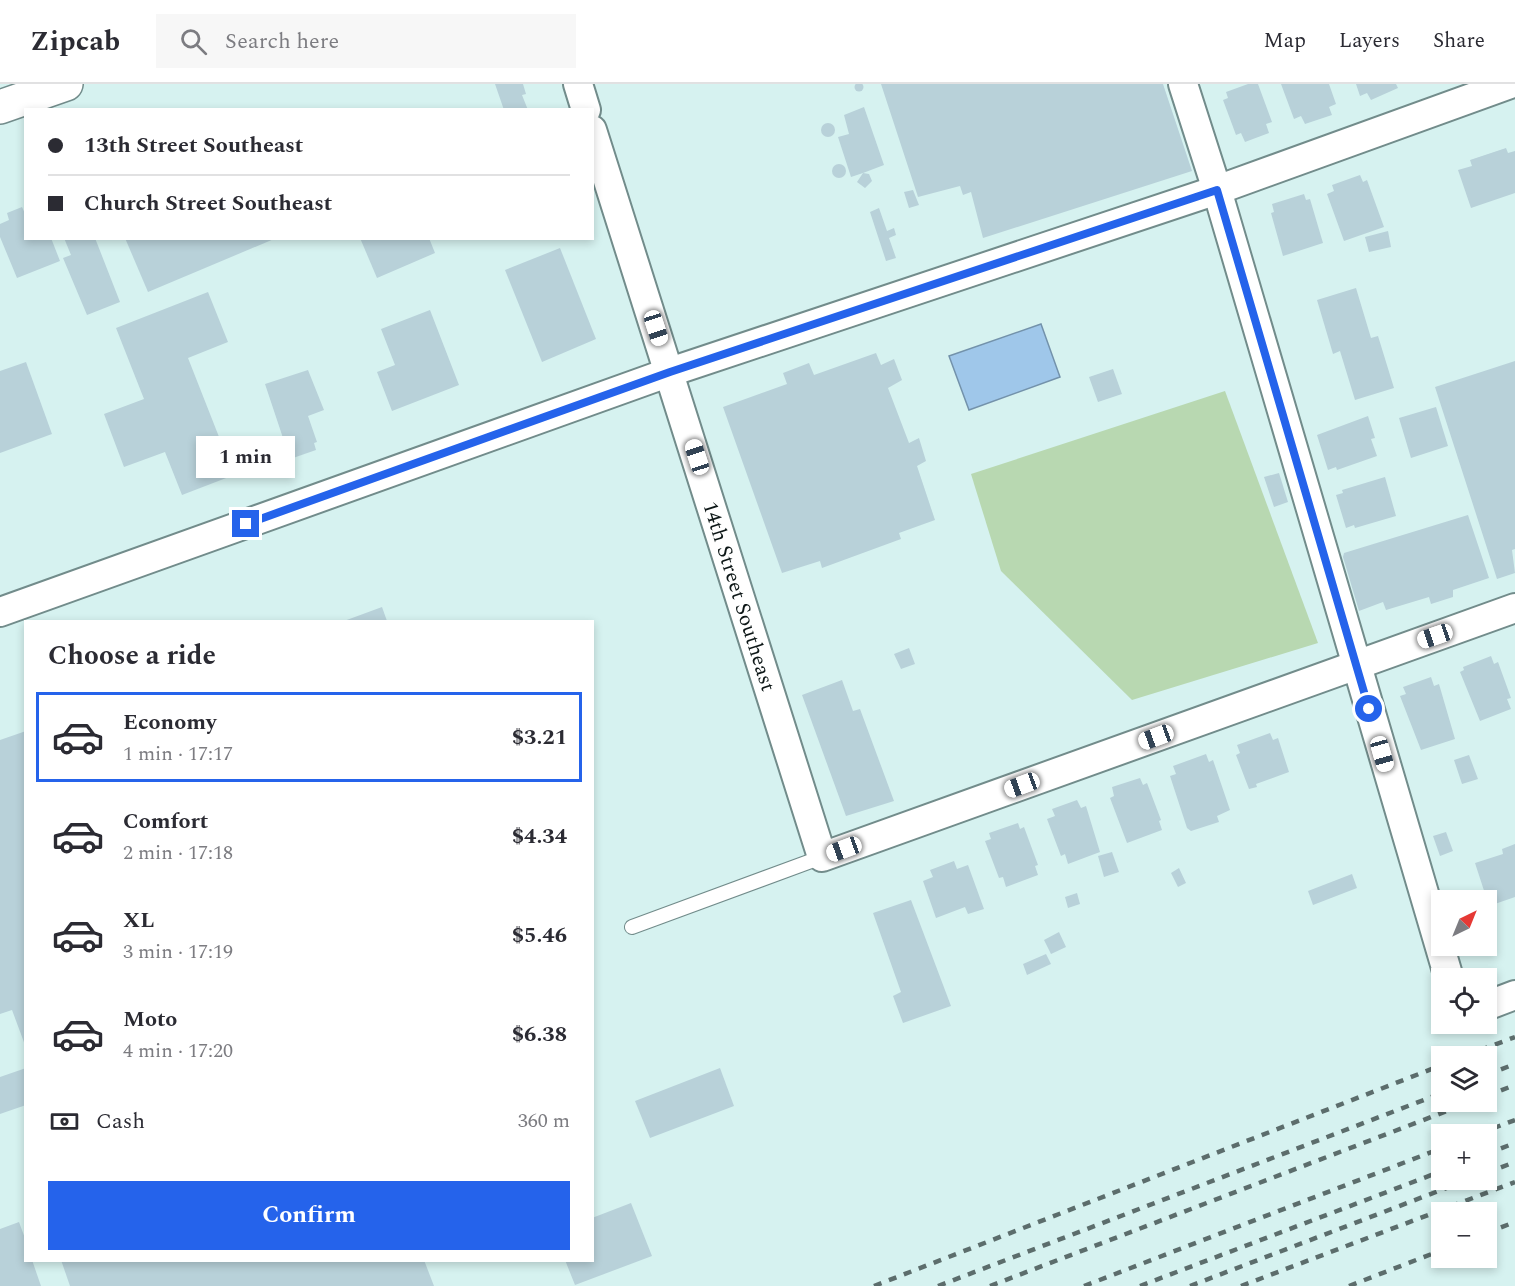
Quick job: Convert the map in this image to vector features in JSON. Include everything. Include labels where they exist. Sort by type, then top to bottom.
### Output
[{"type":"street","points":[[0,107],[66,84]]},
{"type":"street","points":[[578,84],[585,108]]},
{"type":"street","points":[[1183,84],[1217,190],[1446,968]]},
{"type":"street","points":[[0,612],[670,372],[1217,190],[1510,84]]},
{"type":"street","name":"14th Street Southeast","points":[[594,136],[822,857]]},
{"type":"street","points":[[822,857],[1515,608]]},
{"type":"street","points":[[1497,1002],[1515,995]]},
{"type":"lane","points":[[632,927],[822,857]]},
{"type":"green space","points":[[1225,391],[1318,643],[1132,700],[1001,571],[971,474]]},
{"type":"water","points":[[1041,324],[1060,377],[969,410],[949,356]]},
{"type":"building","points":[[859,83],[863,87],[859,91],[855,87]]},
{"type":"building","points":[[495,84],[523,84],[526,94],[522,95],[527,108],[503,108]]},
{"type":"building","points":[[881,84],[1163,84],[1192,171],[983,238],[971,192],[963,195],[960,186],[918,197]]},
{"type":"building","points":[[1248,84],[1258,84],[1272,122],[1266,124],[1269,133],[1245,142],[1241,133],[1236,135],[1223,100],[1228,98],[1226,92]]},
{"type":"building","points":[[1281,84],[1329,84],[1336,104],[1329,107],[1332,115],[1305,124],[1301,116],[1294,119]]},
{"type":"building","points":[[1356,84],[1396,84],[1398,88],[1371,100],[1367,93],[1360,96]]},
{"type":"building","points":[[864,107],[884,165],[851,177],[838,137],[849,134],[844,115]]},
{"type":"building","points":[[825,123],[831,123],[835,130],[831,137],[825,137],[821,133],[821,127]]},
{"type":"building","points":[[1506,148],[1508,153],[1515,151],[1515,193],[1471,208],[1458,170],[1472,166],[1470,160]]},
{"type":"building","points":[[836,164],[842,164],[846,171],[842,178],[836,178],[832,174],[832,168]]},
{"type":"building","points":[[863,173],[869,174],[872,181],[865,188],[857,182]]},
{"type":"building","points":[[1360,175],[1363,182],[1367,180],[1384,227],[1344,241],[1327,194],[1334,191],[1332,185]]},
{"type":"building","points":[[913,190],[919,205],[909,208],[904,192]]},
{"type":"building","points":[[1304,194],[1306,200],[1310,199],[1323,243],[1283,256],[1271,213],[1274,212],[1272,204]]},
{"type":"building","points":[[22,207],[24,240],[52,240],[60,261],[17,278],[0,237],[0,224],[9,220],[7,213]]},
{"type":"building","points":[[879,208],[887,231],[894,228],[896,235],[889,238],[896,258],[886,261],[870,212]]},
{"type":"building","points":[[1388,231],[1391,247],[1369,252],[1365,237]]},
{"type":"building","points":[[65,240],[96,240],[120,302],[87,315],[63,258],[71,255]]},
{"type":"building","points":[[126,240],[272,240],[148,292]]},
{"type":"building","points":[[361,240],[430,240],[435,253],[377,278]]},
{"type":"building","points":[[560,248],[596,339],[542,362],[505,270]]},
{"type":"building","points":[[1356,288],[1371,338],[1378,336],[1394,388],[1355,400],[1340,351],[1333,354],[1317,300]]},
{"type":"building","points":[[208,292],[228,342],[188,358],[234,475],[182,495],[165,452],[124,467],[104,414],[144,399],[116,328]]},
{"type":"building","points":[[430,310],[459,385],[392,411],[377,372],[395,365],[381,329]]},
{"type":"building","points":[[876,353],[881,365],[894,359],[902,380],[888,388],[909,443],[919,438],[926,461],[917,466],[935,520],[899,533],[901,539],[822,568],[820,561],[782,573],[723,407],[787,384],[783,373],[809,363],[814,375]]},
{"type":"building","points":[[1515,361],[1515,549],[1512,550],[1515,573],[1497,579],[1435,387]]},
{"type":"building","points":[[26,362],[52,434],[0,453],[0,371]]},
{"type":"building","points":[[1113,369],[1122,394],[1098,402],[1089,377]]},
{"type":"building","points":[[308,370],[324,410],[308,416],[317,442],[314,443],[316,450],[293,458],[291,451],[288,453],[265,384]]},
{"type":"building","points":[[1436,407],[1448,446],[1411,458],[1399,418]]},
{"type":"building","points":[[1368,416],[1375,438],[1371,439],[1377,456],[1337,470],[1336,467],[1328,470],[1317,435]]},
{"type":"building","points":[[1279,473],[1288,502],[1274,507],[1264,477]]},
{"type":"building","points":[[1385,477],[1396,516],[1355,528],[1354,525],[1346,528],[1336,495],[1343,493],[1342,490]]},
{"type":"building","points":[[1468,515],[1489,578],[1453,590],[1453,597],[1431,604],[1429,597],[1386,610],[1383,602],[1359,611],[1343,557],[1344,553]]},
{"type":"building","points":[[382,607],[387,620],[347,620]]},
{"type":"building","points":[[909,648],[915,664],[901,669],[894,654]]},
{"type":"building","points":[[1491,656],[1494,664],[1498,662],[1511,698],[1507,699],[1511,709],[1480,721],[1460,672],[1464,670],[1463,667]]},
{"type":"building","points":[[1431,677],[1434,686],[1439,684],[1455,739],[1421,750],[1400,696],[1406,694],[1403,687]]},
{"type":"building","points":[[842,680],[853,711],[860,709],[894,801],[846,816],[802,695]]},
{"type":"building","points":[[24,732],[24,1042],[12,1010],[0,1014],[0,740]]},
{"type":"building","points":[[1270,733],[1273,740],[1278,738],[1289,772],[1256,784],[1257,787],[1249,789],[1236,755],[1240,753],[1237,745]]},
{"type":"building","points":[[1206,754],[1209,762],[1213,760],[1230,810],[1217,816],[1219,822],[1191,831],[1187,828],[1170,776],[1176,774],[1173,766]]},
{"type":"building","points":[[1469,755],[1478,779],[1462,784],[1454,760]]},
{"type":"building","points":[[1140,778],[1143,785],[1147,783],[1161,820],[1159,821],[1162,830],[1127,843],[1110,798],[1114,796],[1112,787]]},
{"type":"building","points":[[1077,800],[1081,808],[1086,806],[1100,852],[1068,864],[1065,854],[1061,856],[1047,819],[1055,816],[1052,809]]},
{"type":"building","points":[[1018,823],[1020,829],[1024,827],[1038,865],[1035,866],[1038,875],[1006,887],[1003,877],[999,878],[985,841],[991,839],[989,833]]},
{"type":"building","points":[[1446,832],[1453,851],[1440,856],[1433,836]]},
{"type":"building","points":[[1515,844],[1515,897],[1497,903],[1497,890],[1484,890],[1475,863],[1503,854],[1502,849]]},
{"type":"building","points":[[1112,852],[1119,872],[1104,877],[1098,856]]},
{"type":"building","points":[[954,861],[957,869],[968,865],[984,909],[968,914],[965,907],[936,918],[923,881],[933,877],[930,870]]},
{"type":"building","points":[[1179,868],[1186,883],[1178,887],[1171,873]]},
{"type":"building","points":[[1352,874],[1357,888],[1313,905],[1308,891]]},
{"type":"building","points":[[1077,893],[1080,904],[1068,908],[1065,897]]},
{"type":"building","points":[[911,900],[951,1006],[903,1023],[893,996],[901,992],[873,913]]},
{"type":"building","points":[[1059,932],[1066,947],[1051,954],[1044,940]]},
{"type":"building","points":[[1046,954],[1051,964],[1027,975],[1023,964]]},
{"type":"building","points":[[720,1068],[734,1106],[650,1138],[635,1101]]},
{"type":"building","points":[[24,1069],[24,1106],[0,1114],[0,1077]]},
{"type":"building","points":[[631,1203],[652,1256],[575,1285],[566,1262],[594,1262],[594,1217]]},
{"type":"building","points":[[19,1222],[24,1236],[24,1262],[33,1262],[41,1286],[0,1286],[0,1229]]},
{"type":"building","points":[[62,1262],[425,1262],[434,1286],[70,1286]]},
{"type":"railway","points":[[1491,1046],[1515,1037]]},
{"type":"railway","points":[[1497,1071],[1515,1064]]},
{"type":"railway","points":[[874,1286],[1431,1069]]},
{"type":"railway","points":[[1497,1092],[1515,1085]]},
{"type":"railway","points":[[938,1286],[1431,1097]]},
{"type":"railway","points":[[990,1286],[1444,1112]]},
{"type":"railway","points":[[1497,1127],[1515,1120]]},
{"type":"railway","points":[[1497,1150],[1515,1143]]},
{"type":"railway","points":[[1084,1286],[1431,1152]]},
{"type":"railway","points":[[1497,1169],[1515,1162]]},
{"type":"railway","points":[[1140,1286],[1431,1175]]},
{"type":"railway","points":[[1241,1286],[1515,1182]]},
{"type":"railway","points":[[1190,1286],[1441,1190]]},
{"type":"railway","points":[[1497,1229],[1515,1222]]},
{"type":"railway","points":[[1349,1286],[1431,1254]]},
{"type":"route","points":[[246,524],[670,372],[1217,190],[1369,709]]}]
